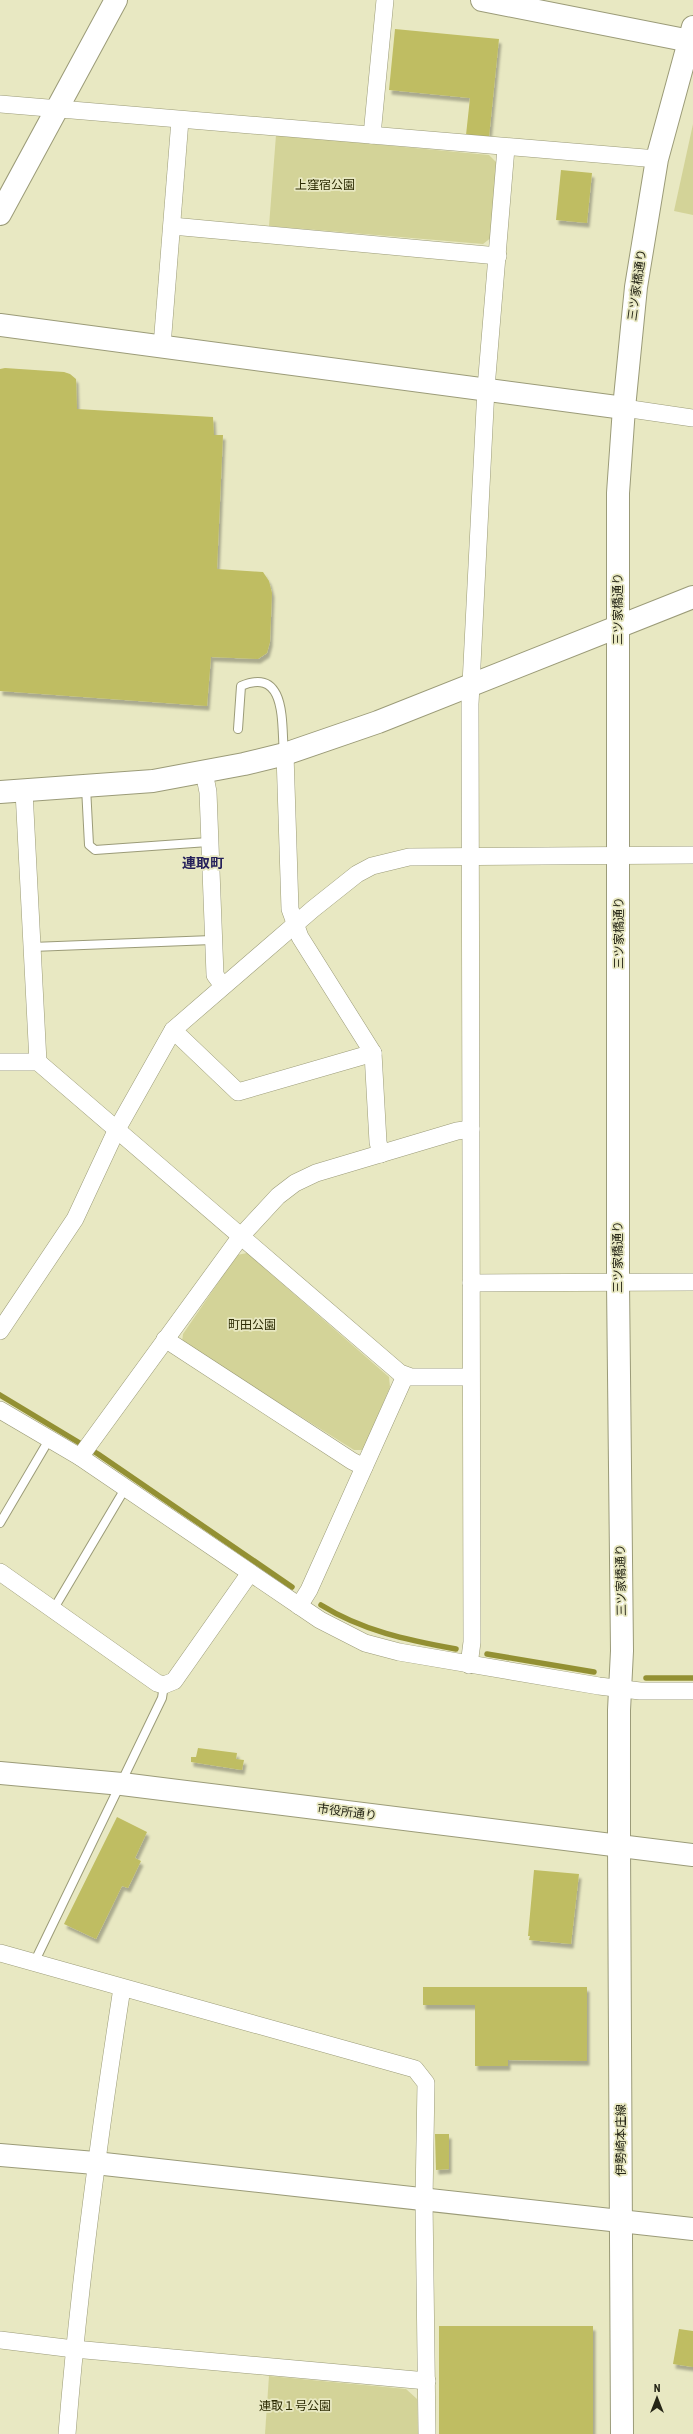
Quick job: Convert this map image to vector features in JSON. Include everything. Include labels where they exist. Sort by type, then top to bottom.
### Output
[{"type":"main road","points":[[0,214],[116,0]]},
{"type":"main road","points":[[482,0],[548,6],[692,36]]},
{"type":"main road","name":"三ツ家橋通り","points":[[619,1845],[620,1689],[622,1651],[618,1283],[618,493],[624,408],[636,287],[657,159],[692,36]]},
{"type":"main road","points":[[0,325],[486,388],[624,408]]},
{"type":"main road","points":[[0,792],[86,788],[153,781],[204,772],[285,754],[338,737],[693,597]]},
{"type":"main road","name":"市役所通り","points":[[0,1773],[122,1784],[693,1855]]},
{"type":"main road","name":"伊勢崎本庄線","points":[[619,1845],[622,2434]]},
{"type":"main road","points":[[0,2155],[95,2163],[693,2229]]},
{"type":"street","points":[[372,135],[385,0]]},
{"type":"street","points":[[0,104],[372,135],[506,148],[657,159]]},
{"type":"street","points":[[162,346],[180,120]]},
{"type":"street","points":[[468,1664],[472,1642],[470,1377],[470,686],[486,388],[506,148]]},
{"type":"street","points":[[172,226],[498,256]]},
{"type":"street","points":[[624,408],[693,418]]},
{"type":"street","points":[[285,754],[290,909],[294,925],[373,1053],[378,1142],[382,1154]]},
{"type":"street","points":[[204,772],[208,792],[208,842],[215,975],[223,986]]},
{"type":"street","points":[[24,791],[38,1062]]},
{"type":"street","points":[[0,1331],[75,1219],[116,1131],[172,1030],[294,925],[357,874],[372,866],[409,857],[470,855],[693,855]]},
{"type":"street","points":[[172,1030],[238,1092],[373,1053]]},
{"type":"street","points":[[0,1062],[38,1062],[116,1131],[405,1376],[470,1377]]},
{"type":"street","points":[[80,1457],[241,1236],[269,1204],[295,1183],[316,1173],[457,1131],[470,1129]]},
{"type":"street","points":[[471,1283],[693,1282]]},
{"type":"street","points":[[165,1339],[346,1457],[364,1467]]},
{"type":"street","points":[[299,1606],[309,1590],[405,1376]]},
{"type":"street","points":[[0,1410],[50,1438],[126,1487],[299,1606],[339,1631],[365,1643],[399,1652],[620,1689],[693,1690]]},
{"type":"street","points":[[0,1572],[53,1610],[164,1685],[174,1681],[250,1573]]},
{"type":"street","points":[[0,1953],[415,2069],[426,2083],[424,2200],[427,2434]]},
{"type":"street","points":[[67,2434],[74,2349],[95,2163],[122,1988]]},
{"type":"street","points":[[0,2340],[74,2349],[427,2381]]},
{"type":"lane","points":[[238,729],[241,686],[249,682],[267,684],[276,690],[280,704],[285,754]]},
{"type":"lane","points":[[86,788],[89,844],[95,850],[208,842]]},
{"type":"lane","points":[[32,947],[212,940]]},
{"type":"lane","points":[[0,1523],[50,1438]]},
{"type":"lane","points":[[53,1610],[126,1487]]},
{"type":"lane","points":[[34,1963],[122,1784],[162,1698],[164,1685]]},
{"type":"green space","points":[[693,124],[693,215],[674,211]]},
{"type":"green space","name":"上窪宿公園","points":[[276,135],[489,155],[496,162],[492,237],[483,244],[269,226]]},
{"type":"green space","name":"町田公園","points":[[247,1253],[389,1377],[390,1387],[363,1450],[354,1450],[182,1342],[183,1334],[237,1255]]},
{"type":"green space","name":"連取１号公園","points":[[269,2376],[406,2389],[417,2399],[418,2434],[265,2434]]},
{"type":"building","points":[[395,29],[499,39],[489,137],[466,135],[470,98],[389,90]]},
{"type":"building","points":[[561,170],[592,173],[587,223],[556,220]]},
{"type":"building","points":[[5,368],[64,372],[70,374],[76,379],[77,409],[213,417],[214,435],[223,435],[217,569],[263,572],[269,581],[272,593],[270,642],[267,653],[258,659],[211,657],[207,706],[0,691],[0,369]]},
{"type":"building","points":[[198,1748],[237,1753],[236,1759],[244,1760],[242,1770],[191,1762],[191,1757],[196,1757]]},
{"type":"building","points":[[117,1817],[147,1832],[135,1858],[141,1861],[128,1888],[122,1886],[96,1939],[64,1924]]},
{"type":"building","points":[[534,1870],[579,1874],[571,1944],[529,1940],[530,1936],[528,1936]]},
{"type":"building","points":[[423,1987],[587,1987],[587,2061],[508,2060],[508,2066],[475,2066],[475,2005],[423,2005]]},
{"type":"building","points":[[435,2134],[449,2134],[449,2169],[436,2170]]},
{"type":"building","points":[[439,2326],[593,2326],[593,2434],[439,2434]]},
{"type":"building","points":[[679,2329],[693,2331],[693,2367],[673,2364]]},
{"type":"waterway","points":[[0,1395],[98,1454],[292,1587]]},
{"type":"waterway","points":[[321,1605],[353,1622],[369,1628],[403,1638],[456,1649]]},
{"type":"waterway","points":[[487,1654],[594,1672]]},
{"type":"waterway","points":[[646,1678],[693,1678]]},
{"type":"district","name":"連取町","points":[[203,863]]}]
